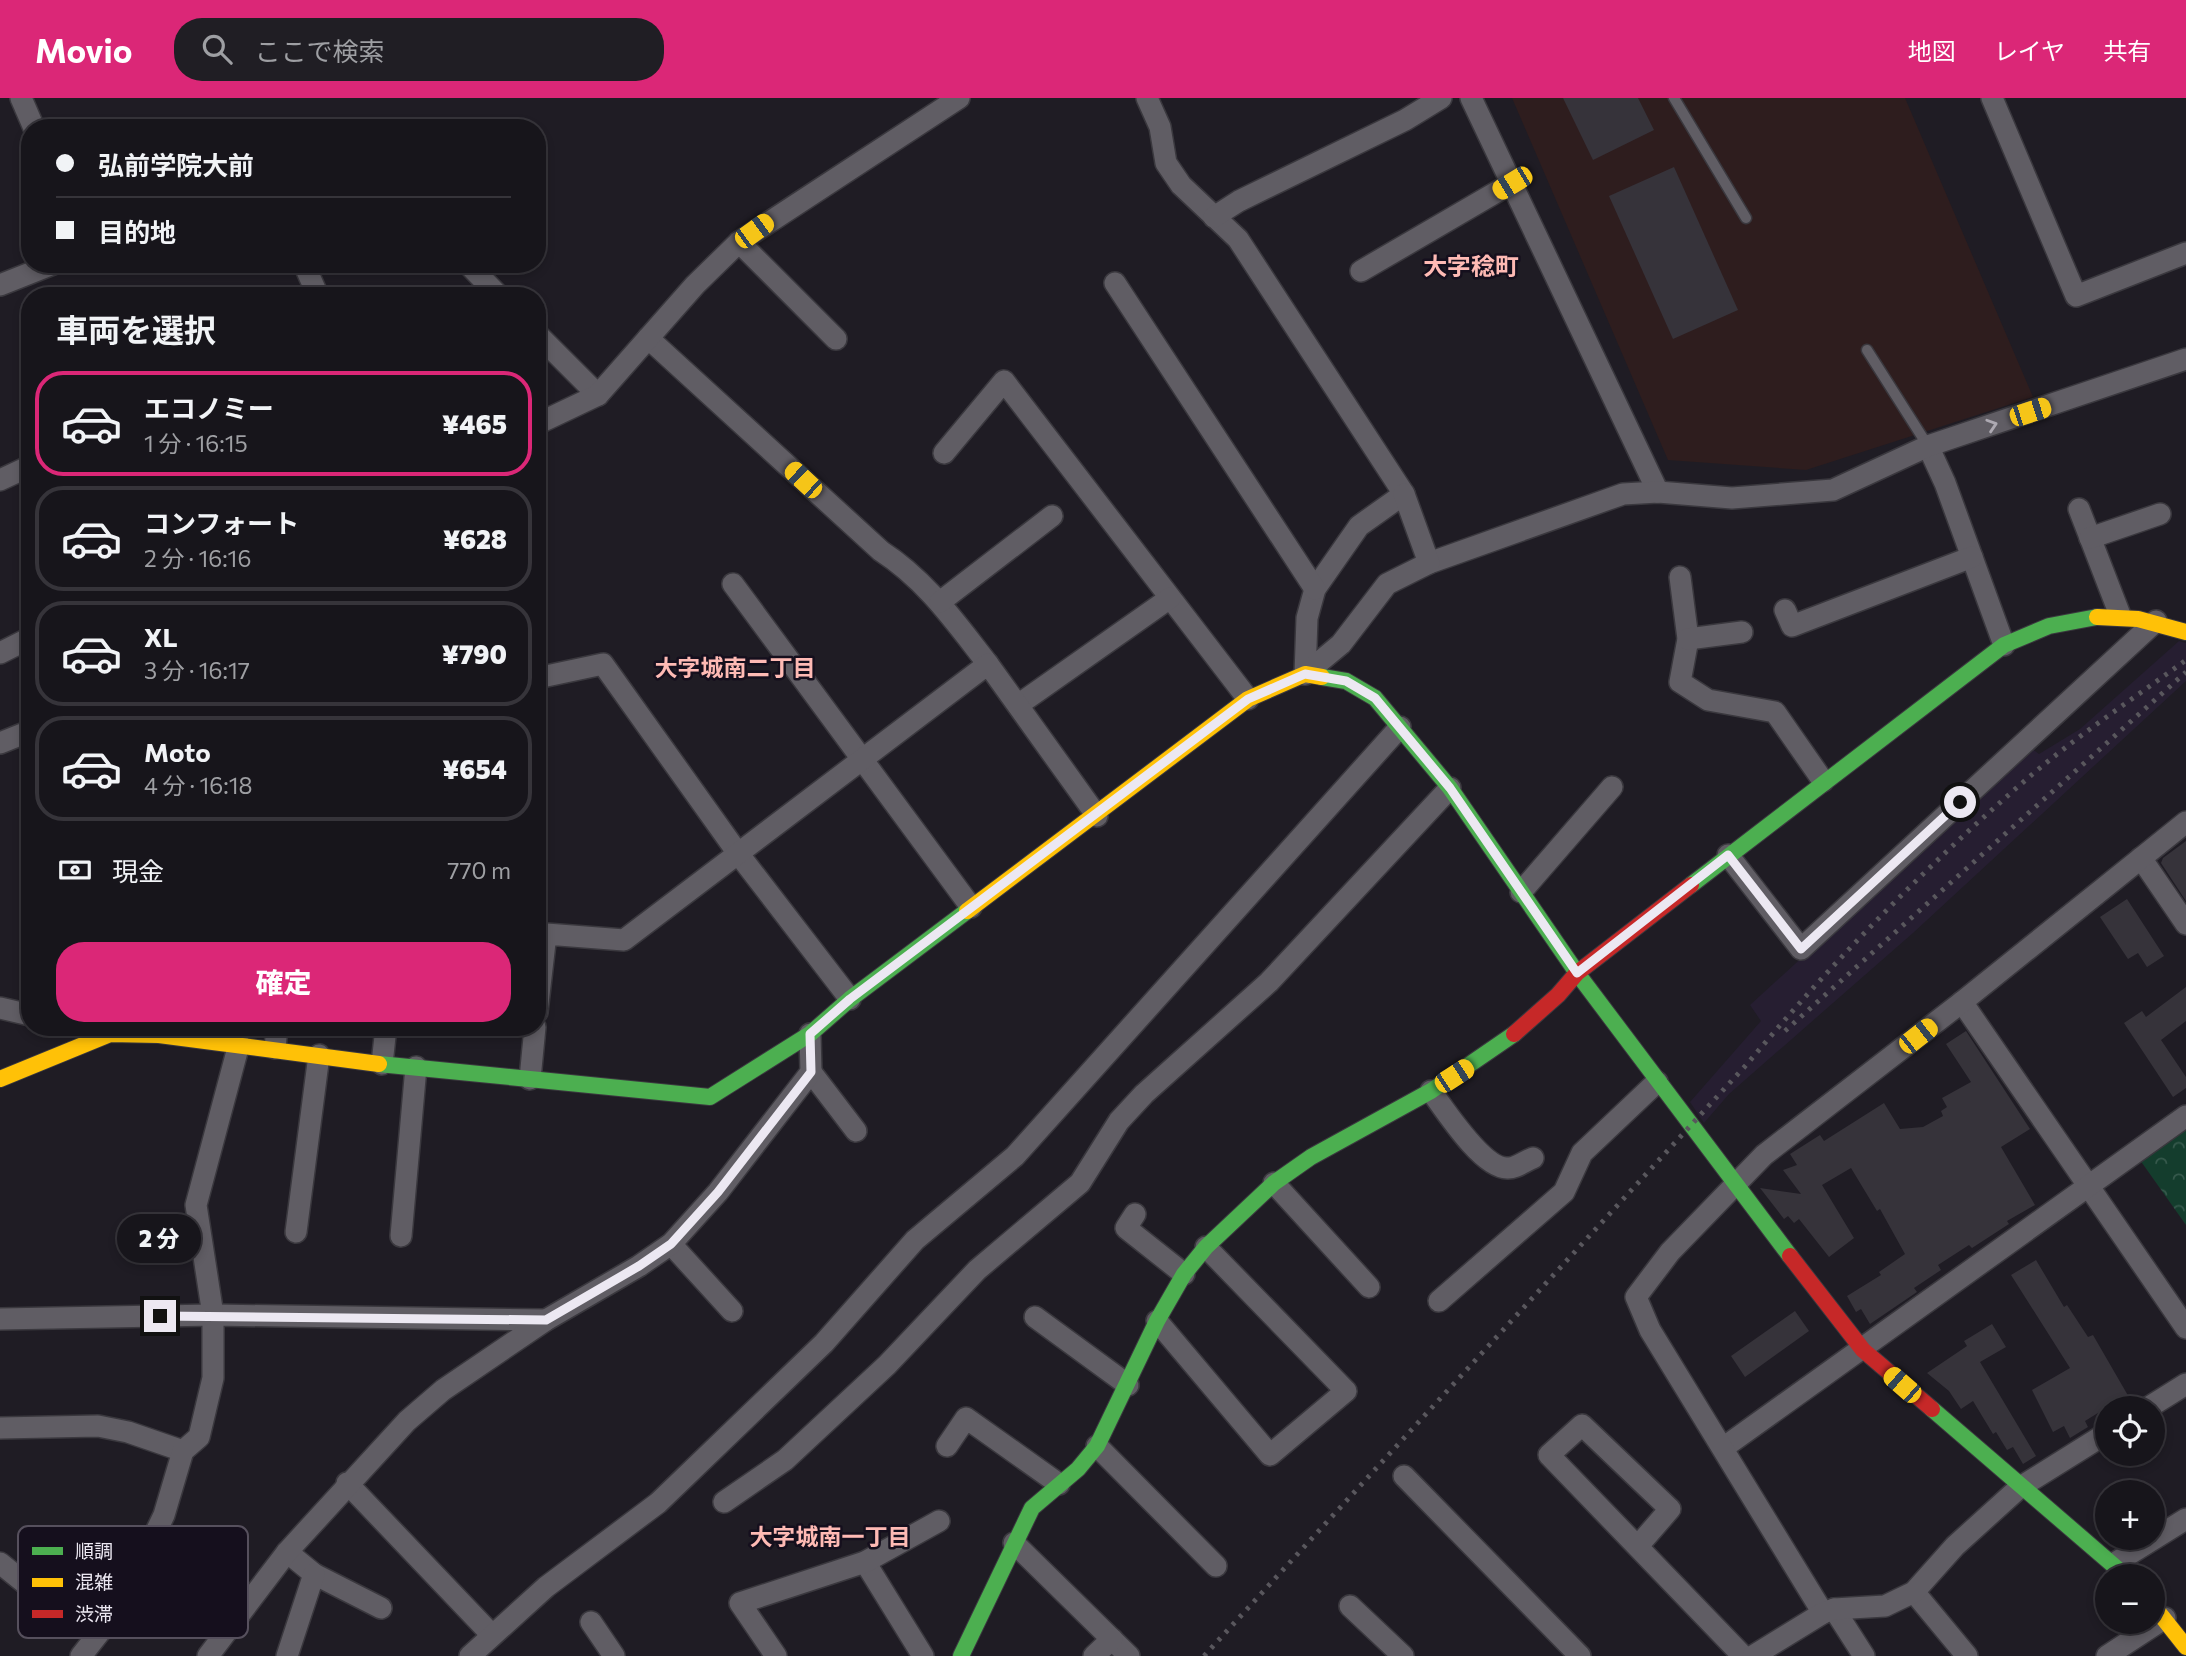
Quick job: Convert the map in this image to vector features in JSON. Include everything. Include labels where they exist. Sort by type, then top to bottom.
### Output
[{"type":"street","points":[[21,98],[30,119]]},
{"type":"street","points":[[546,420],[598,395],[695,285],[739,242],[933,104],[959,98]]},
{"type":"street","points":[[1147,98],[1160,127],[1166,163],[1181,185],[1238,239],[1404,494],[1429,563]]},
{"type":"street","points":[[1214,217],[1251,195],[1405,120],[1441,98]]},
{"type":"street","points":[[1471,98],[1658,492]]},
{"type":"street","points":[[1992,98],[2076,296],[2186,253]]},
{"type":"street","points":[[1361,271],[1512,183]]},
{"type":"street","points":[[739,242],[836,339]]},
{"type":"street","points":[[0,285],[30,273]]},
{"type":"street","points":[[477,273],[490,287]]},
{"type":"street","points":[[1115,283],[1315,589]]},
{"type":"street","points":[[648,338],[881,551],[910,570],[940,602],[988,664],[1097,816]]},
{"type":"street","points":[[546,343],[598,395]]},
{"type":"street","points":[[190,1036],[239,1044],[276,1038],[319,1055],[382,1064],[710,1097],[810,1034],[850,999],[1097,816],[1248,699],[1305,674],[1341,644],[1387,584],[1429,563],[1623,494],[1658,492],[1732,498],[1833,490],[1928,446],[2186,359]]},
{"type":"street","points":[[944,453],[1004,381],[1248,699]]},
{"type":"street","points":[[1928,446],[2004,645]]},
{"type":"street","points":[[0,480],[21,470]]},
{"type":"street","points":[[1305,674],[1307,618],[1315,589],[1359,526],[1404,494]]},
{"type":"street","points":[[2079,509],[2120,615]]},
{"type":"street","points":[[2090,538],[2160,514]]},
{"type":"street","points":[[940,602],[1052,516]]},
{"type":"street","points":[[1785,610],[1792,626],[1972,557]]},
{"type":"street","points":[[1680,577],[1688,639],[1679,682],[1708,700],[1775,712],[1823,782]]},
{"type":"street","points":[[733,584],[971,907]]},
{"type":"street","points":[[1018,705],[1170,598]]},
{"type":"street","points":[[961,1656],[1032,1508],[1078,1469],[1097,1446],[1157,1321],[1184,1274],[1206,1247],[1274,1183],[1311,1157],[1431,1091],[1500,1046],[1558,995],[1577,973],[2004,645],[2030,632],[2056,624],[2120,615],[2156,621],[2186,632]]},
{"type":"street","points":[[1728,855],[1801,949],[2156,621]]},
{"type":"street","points":[[1688,639],[1742,632]]},
{"type":"street","points":[[0,653],[21,642]]},
{"type":"street","points":[[546,676],[603,664],[737,852],[850,999]]},
{"type":"street","points":[[546,934],[624,940],[988,664]]},
{"type":"street","points":[[1305,674],[1346,681],[1375,698],[1400,727],[1450,788],[1577,973],[1657,1082],[1863,1350],[2019,1488],[2114,1564]]},
{"type":"street","points":[[470,1656],[491,1634],[546,1587],[658,1503],[824,1343],[915,1240],[1015,1156],[1400,727]]},
{"type":"street","points":[[0,743],[21,735]]},
{"type":"street","points":[[1521,892],[1612,787]]},
{"type":"street","points":[[724,1502],[785,1460],[887,1365],[977,1270],[1080,1183],[1119,1121],[1144,1094],[1269,982],[1450,788]]},
{"type":"street","points":[[1864,1656],[1829,1611],[1723,1448],[1650,1330],[1636,1297],[1670,1252],[1764,1155],[1962,1002],[2186,822]]},
{"type":"street","points":[[2141,858],[2186,924]]},
{"type":"street","points":[[1962,1002],[2186,1328]]},
{"type":"street","points":[[0,1008],[21,1013]]},
{"type":"street","points":[[810,1034],[811,1072],[856,1131]]},
{"type":"street","points":[[0,1079],[105,1036]]},
{"type":"street","points":[[382,1064],[385,1036]]},
{"type":"street","points":[[530,1079],[535,1036]]},
{"type":"street","points":[[159,1526],[183,1451],[199,1437],[213,1378],[213,1315],[196,1205],[239,1044]]},
{"type":"street","points":[[296,1232],[319,1055]]},
{"type":"street","points":[[401,1236],[416,1067]]},
{"type":"street","points":[[248,1603],[287,1552],[347,1483],[407,1421],[434,1398],[546,1320],[639,1266],[671,1244],[718,1192],[811,1072]]},
{"type":"street","points":[[1439,1301],[1563,1192],[1582,1153],[1657,1082]]},
{"type":"street","points":[[1431,1091],[1481,1153],[1496,1166],[1509,1169],[1533,1158]]},
{"type":"street","points":[[1723,1448],[2186,1116]]},
{"type":"street","points":[[1274,1183],[1369,1287]]},
{"type":"street","points":[[1135,1214],[1126,1228],[1184,1274]]},
{"type":"street","points":[[671,1244],[732,1311]]},
{"type":"street","points":[[1157,1321],[1270,1455],[1346,1391],[1206,1247]]},
{"type":"street","points":[[0,1319],[213,1315],[546,1320]]},
{"type":"street","points":[[1035,1317],[1128,1385]]},
{"type":"street","points":[[2165,1397],[2186,1384]]},
{"type":"street","points":[[947,1446],[966,1418],[1059,1484]]},
{"type":"street","points":[[1639,1546],[1670,1508],[1582,1424],[1549,1455],[1743,1656]]},
{"type":"street","points":[[0,1428],[98,1426],[128,1432],[183,1451]]},
{"type":"street","points":[[1754,1656],[1829,1611],[1885,1606],[1914,1592],[1955,1546],[2019,1488],[2095,1440]]},
{"type":"street","points":[[1097,1446],[1216,1566]]},
{"type":"street","points":[[1404,1476],[1580,1656]]},
{"type":"street","points":[[347,1483],[491,1634]]},
{"type":"street","points":[[2129,1564],[2186,1519]]},
{"type":"street","points":[[776,1656],[740,1603],[865,1562],[939,1521]]},
{"type":"street","points":[[1014,1543],[1129,1656]]},
{"type":"street","points":[[287,1552],[314,1574],[381,1608]]},
{"type":"street","points":[[865,1562],[923,1656]]},
{"type":"street","points":[[0,1563],[18,1578]]},
{"type":"street","points":[[287,1656],[314,1574]]},
{"type":"street","points":[[1914,1592],[1967,1656]]},
{"type":"street","points":[[1350,1606],[1404,1656]]},
{"type":"street","points":[[2165,1619],[2186,1647]]},
{"type":"street","points":[[591,1622],[614,1656]]},
{"type":"street","points":[[2106,1656],[2132,1634]]},
{"type":"street","points":[[81,1656],[95,1638]]},
{"type":"street","points":[[208,1656],[222,1638]]},
{"type":"street","points":[[1094,1656],[1112,1639]]},
{"type":"lane","points":[[1674,98],[1746,218]]},
{"type":"lane","points":[[1867,350],[1928,446]]},
{"type":"shaded area","points":[[1512,98],[1905,98],[2033,397],[1806,470],[1668,460]]},
{"type":"shaded area","points":[[2179,641],[2186,643],[2186,681],[1913,933],[1729,1094],[1704,1123],[1690,1102],[1761,1021],[1750,1005],[2031,748],[2039,754],[2080,729]]},
{"type":"green space","points":[[2186,1128],[2186,1225],[2140,1160]]},
{"type":"building","points":[[1563,98],[1638,98],[1654,130],[1593,160]]},
{"type":"building","points":[[1674,167],[1738,310],[1673,339],[1609,196]]},
{"type":"building","points":[[2186,841],[2186,901],[2161,863],[2163,858]]},
{"type":"building","points":[[2127,899],[2164,956],[2147,967],[2138,953],[2128,959],[2100,917]]},
{"type":"building","points":[[2186,987],[2186,1021],[2161,1040],[2186,1077],[2186,1088],[2173,1097],[2124,1023],[2142,1011],[2146,1017]]},
{"type":"building","points":[[1966,1031],[2030,1129],[2001,1147],[2035,1205],[2007,1221],[2009,1224],[1972,1248],[1969,1245],[1938,1265],[1941,1270],[1914,1288],[1917,1292],[1870,1324],[1861,1309],[1856,1312],[1847,1296],[1881,1275],[1879,1272],[1905,1254],[1880,1209],[1877,1211],[1851,1168],[1822,1185],[1854,1238],[1829,1257],[1799,1219],[1794,1223],[1788,1216],[1784,1219],[1760,1188],[1801,1194],[1783,1170],[1797,1165],[1790,1154],[1820,1135],[1824,1141],[1884,1103],[1900,1129],[1923,1127],[1943,1116],[1941,1111],[1947,1107],[1942,1098],[1971,1082],[1946,1044]]},
{"type":"building","points":[[2036,1260],[2064,1307],[2067,1305],[2088,1337],[2093,1335],[2128,1396],[2095,1396],[2095,1415],[2085,1421],[2088,1427],[2070,1438],[2064,1426],[2053,1432],[2032,1390],[2070,1368],[2011,1275]]},
{"type":"building","points":[[1795,1311],[1809,1331],[1745,1377],[1731,1356]]},
{"type":"building","points":[[1992,1324],[2006,1347],[1980,1362],[2036,1456],[2023,1464],[2013,1447],[2007,1450],[1996,1432],[1993,1434],[1973,1401],[1961,1409],[1949,1391],[1927,1373],[1967,1346],[1964,1341]]},
{"type":"railway","points":[[1204,1656],[1882,915],[1953,845],[2047,762],[2186,660]]},
{"type":"railway","points":[[1785,1031],[2186,672]]},
{"type":"traffic: fast","points":[[1691,885],[2004,645],[2049,626],[2097,617]]},
{"type":"traffic: fast","points":[[1322,677],[1346,681],[1375,698],[1450,788],[1577,973],[1790,1256]]},
{"type":"traffic: fast","points":[[379,1064],[710,1097],[810,1034],[850,999],[967,911]]},
{"type":"traffic: fast","points":[[961,1656],[1032,1508],[1078,1469],[1097,1446],[1157,1321],[1184,1274],[1206,1247],[1274,1183],[1311,1157],[1431,1091],[1514,1034]]},
{"type":"traffic: fast","points":[[1932,1409],[2112,1564]]},
{"type":"traffic: slow","points":[[2097,617],[2138,619],[2186,632]]},
{"type":"traffic: slow","points":[[967,911],[1248,699],[1305,674],[1322,677]]},
{"type":"traffic: slow","points":[[0,1079],[105,1036]]},
{"type":"traffic: slow","points":[[167,1036],[379,1064]]},
{"type":"traffic: slow","points":[[2165,1620],[2186,1647]]},
{"type":"traffic: jam","points":[[1514,1034],[1558,995],[1577,973],[1691,885]]},
{"type":"traffic: jam","points":[[1790,1256],[1863,1350],[1932,1409]]},
{"type":"district","name":"大字稔町","points":[[1471,265]]},
{"type":"district","name":"大字城南二丁目","points":[[735,667]]},
{"type":"district","name":"大字城南一丁目","points":[[830,1536]]},
{"type":"route","points":[[160,1316],[546,1320],[639,1266],[671,1244],[750,1153],[811,1072],[810,1034],[850,999],[1097,816],[1248,699],[1305,674],[1346,681],[1375,698],[1450,788],[1577,973],[1728,855],[1801,949],[1960,802]]}]
